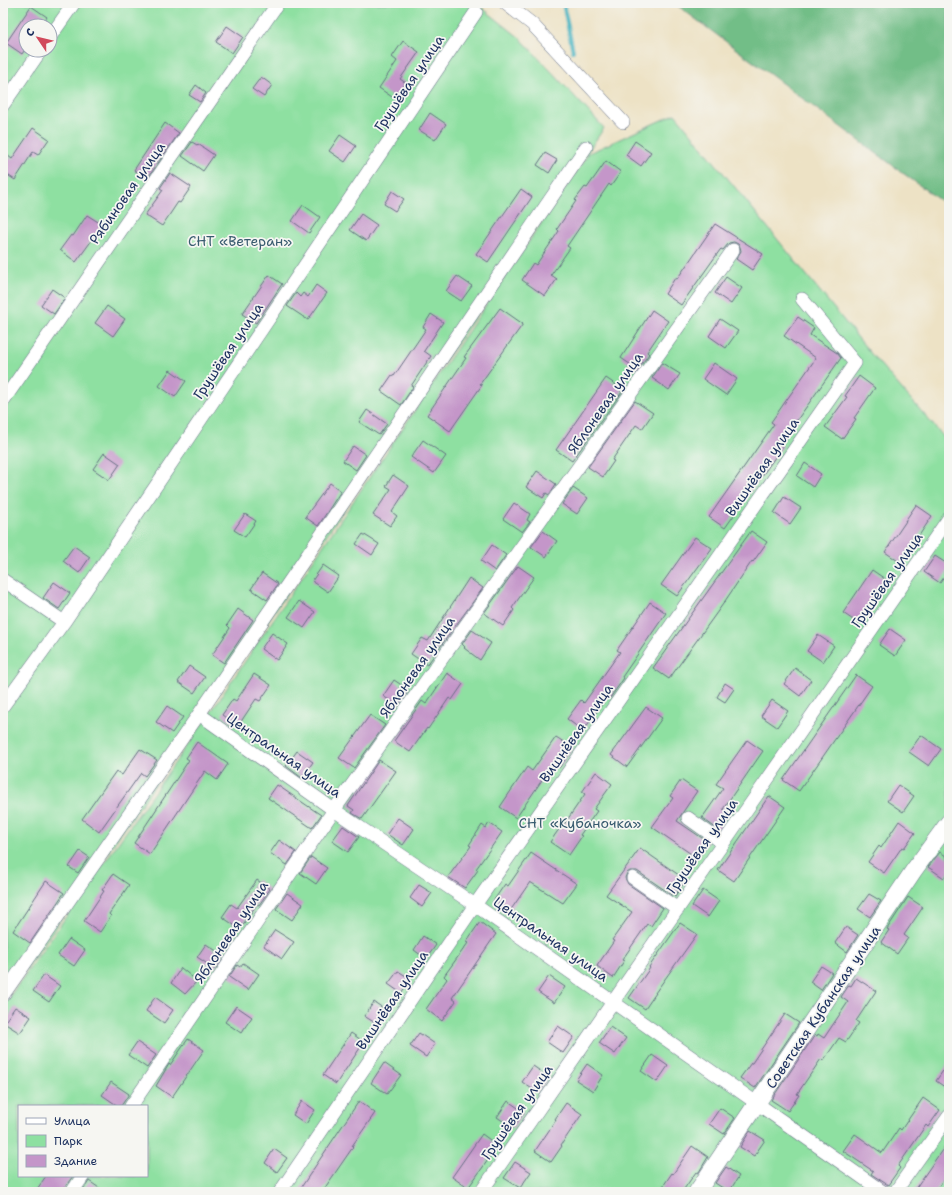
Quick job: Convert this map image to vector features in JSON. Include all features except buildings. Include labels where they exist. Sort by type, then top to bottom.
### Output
[{"type":"street","points":[[58,26],[74,3]]},
{"type":"street","name":"Рябиновая улица","points":[[3,401],[278,3]]},
{"type":"street","points":[[505,3],[532,24],[623,122]]},
{"type":"street","name":"Грушёвая улица","points":[[3,706],[64,622],[476,12]]},
{"type":"street","points":[[3,105],[35,58]]},
{"type":"street","points":[[3,995],[199,714],[586,147]]},
{"type":"street","name":"Яблоневая улица","points":[[132,1105],[334,810],[733,250]]},
{"type":"street","name":"Вишнёвая улица","points":[[280,1192],[475,905],[855,363],[802,299]]},
{"type":"street","name":"Грушёвая улица","points":[[482,1192],[949,518]]},
{"type":"street","points":[[3,580],[64,622]]},
{"type":"street","name":"Центральная улица","points":[[199,714],[334,810],[475,905],[883,1192]]},
{"type":"street","points":[[688,818],[724,843]]},
{"type":"street","name":"Советская Кубанская улица","points":[[697,1192],[758,1104],[914,870],[949,822]]},
{"type":"street","points":[[633,878],[678,909]]},
{"type":"street","points":[[895,1192],[949,1116]]},
{"type":"street","points":[[72,1192],[82,1177]]},
{"type":"green space","name":"СНТ «Ветеран»","points":[[3,3],[476,3],[520,38],[604,128],[204,715],[3,1002]]},
{"type":"green space","points":[[674,3],[947,3],[949,6],[949,206],[938,199]]},
{"type":"green space","name":"СНТ «Кубаночка»","points":[[675,114],[872,355],[949,443],[949,1192],[3,1192],[3,1006],[210,713],[589,153]]},
{"type":"waterway","points":[[563,3],[573,51]]}]
